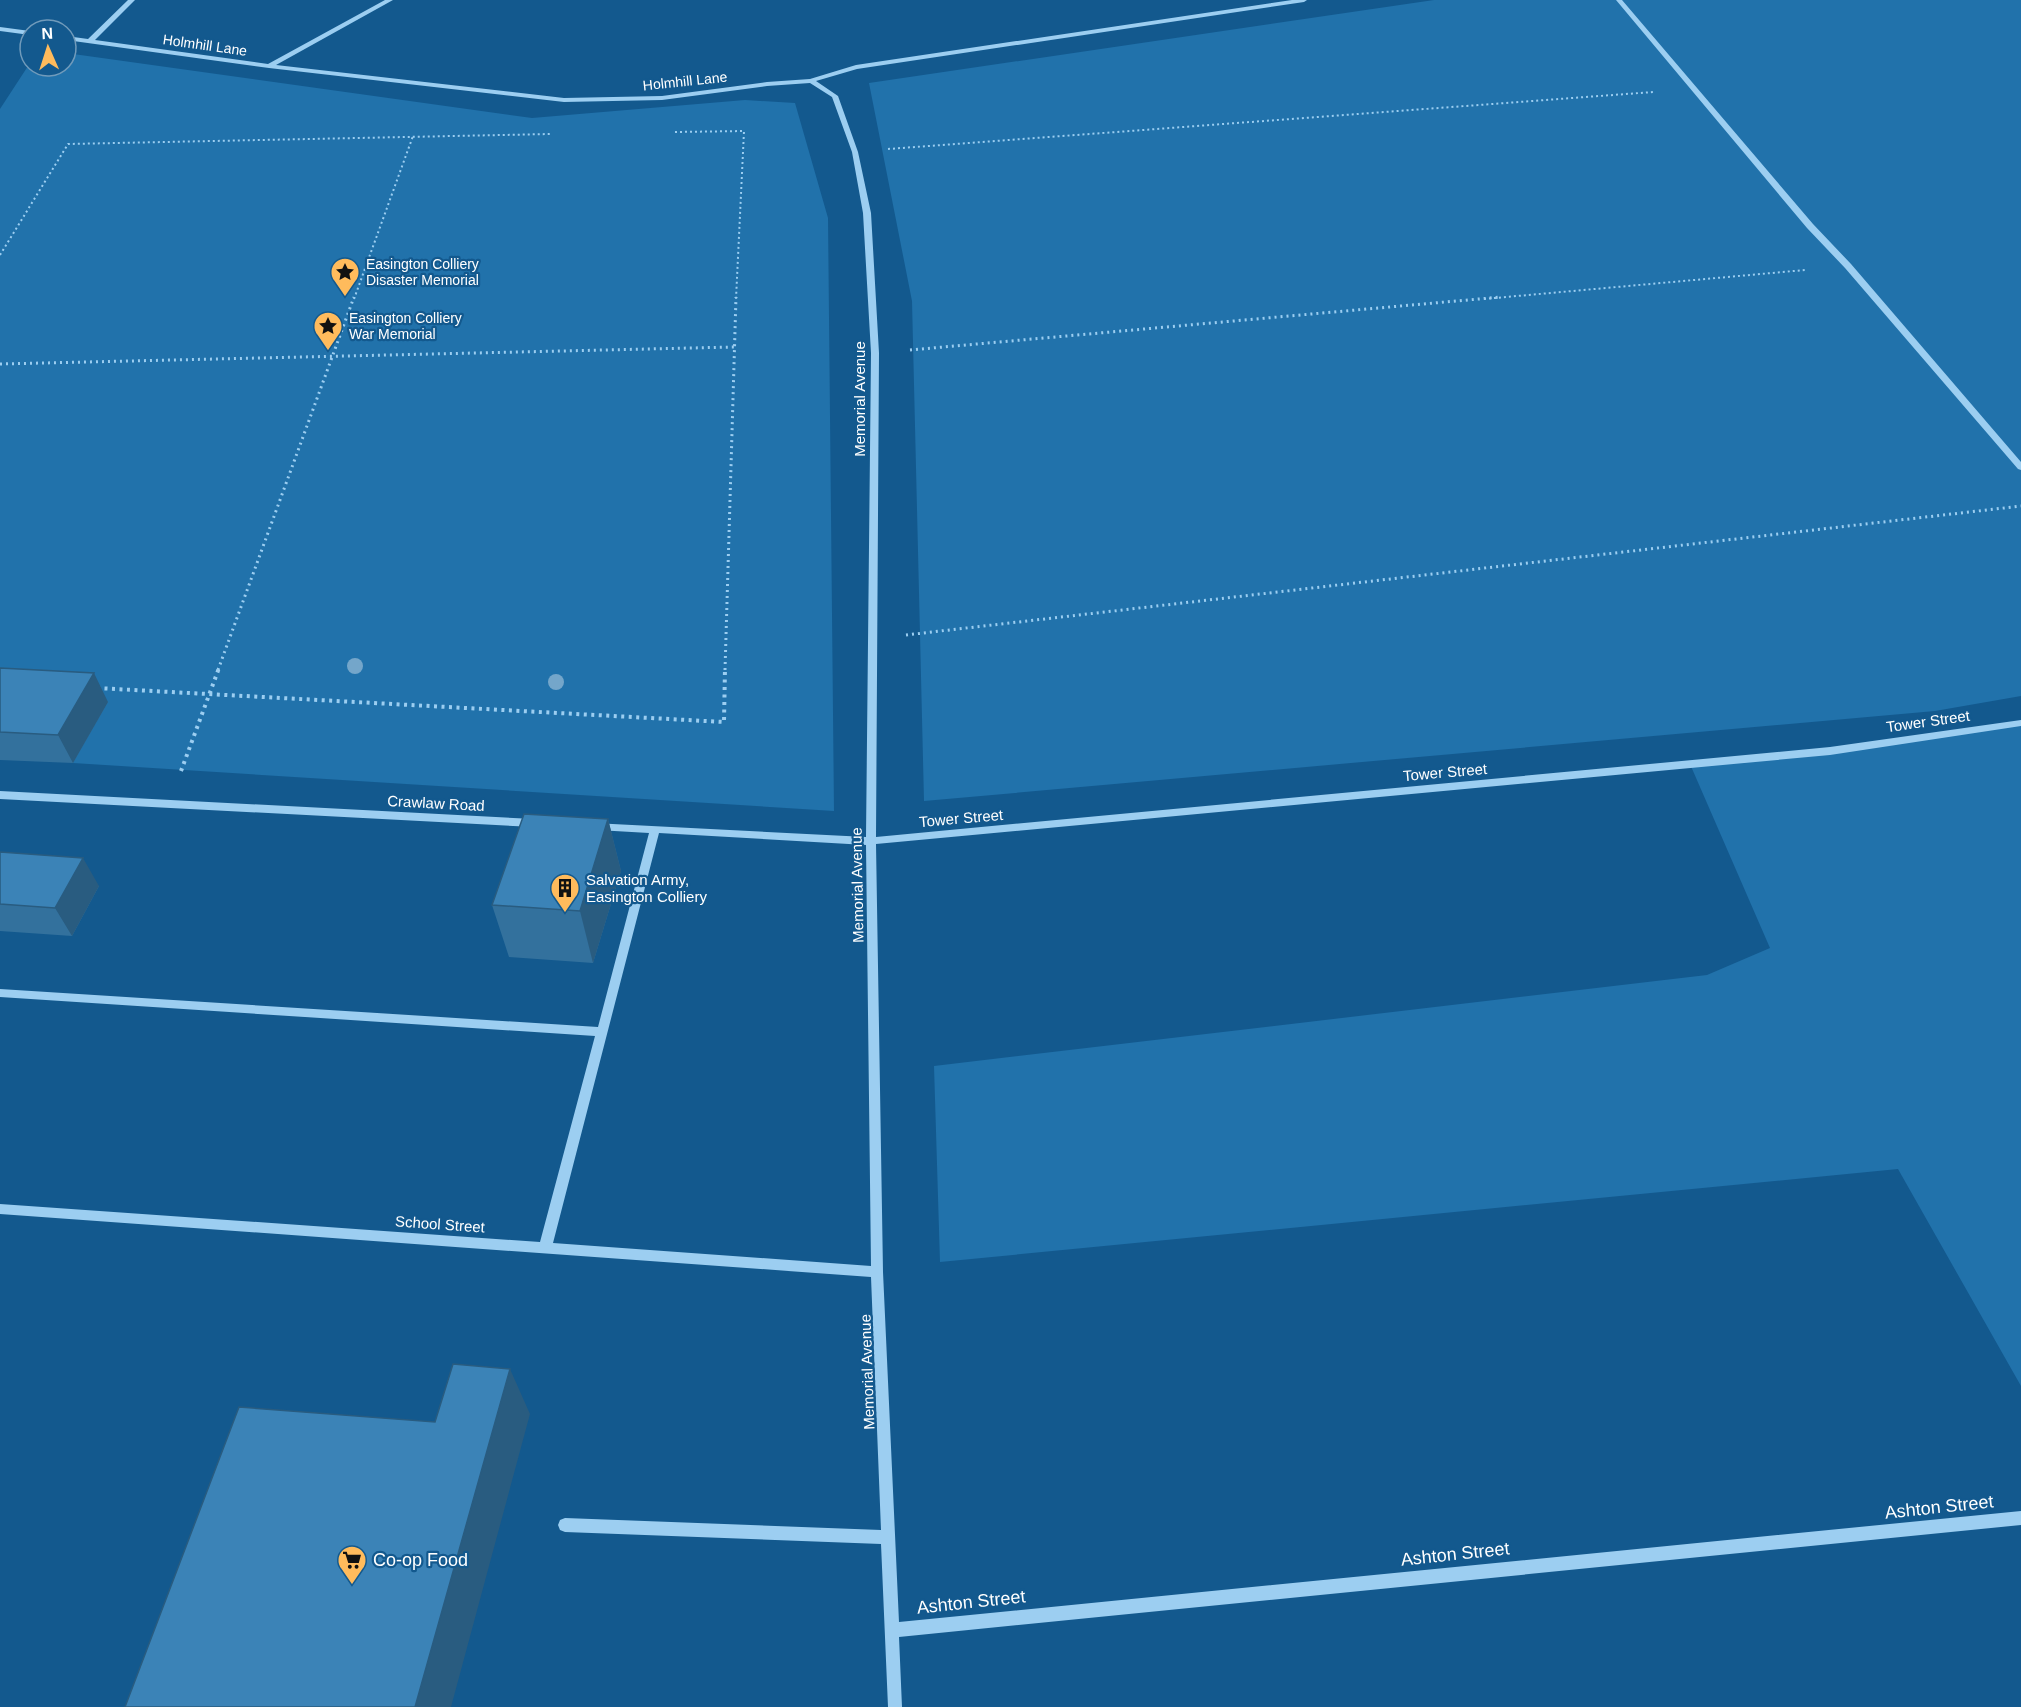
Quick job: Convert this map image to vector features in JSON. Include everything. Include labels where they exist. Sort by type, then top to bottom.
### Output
[{"type":"street","points":[[90,41],[132,0]]},
{"type":"street","points":[[269,66],[390,0]]},
{"type":"street","name":"Holmhill Lane","points":[[78,40],[269,66],[564,100],[662,98],[767,84],[811,81],[856,67],[1304,0]]},
{"type":"street","points":[[1619,0],[1810,226],[1848,266],[2021,467]]},
{"type":"street","points":[[0,29],[18,31]]},
{"type":"street","name":"Memorial Avenue","points":[[811,81],[835,96],[855,152],[867,213],[875,353],[871,841],[878,1272],[895,1707]]},
{"type":"street","name":"Tower Street","points":[[871,841],[1830,751],[2021,723]]},
{"type":"street","name":"Crawlaw Road","points":[[0,795],[549,824]]},
{"type":"street","points":[[584,826],[871,841]]},
{"type":"street","points":[[545,1248],[655,830]]},
{"type":"street","points":[[0,993],[602,1032]]},
{"type":"street","name":"School Street","points":[[0,1209],[878,1272]]},
{"type":"street","name":"Ashton Street","points":[[893,1630],[2021,1518]]},
{"type":"street","points":[[565,1525],[889,1537]]},
{"type":"path","points":[[855,152],[1693,89]]},
{"type":"path","points":[[94,688],[724,722],[734,347],[744,131],[673,132]]},
{"type":"path","points":[[0,255],[68,144],[555,134]]},
{"type":"path","points":[[170,803],[413,136]]},
{"type":"path","points":[[875,353],[1848,266]]},
{"type":"path","points":[[0,364],[734,347]]},
{"type":"path","points":[[873,639],[2021,507]]},
{"type":"shaded area","points":[[1434,0],[2021,0],[2021,696],[1935,711],[924,801],[912,301],[869,83]]},
{"type":"shaded area","points":[[78,55],[532,118],[745,100],[795,103],[828,218],[834,811],[73,763],[0,696],[0,109],[20,78],[78,78]]},
{"type":"shaded area","points":[[2021,723],[2021,1386],[1898,1169],[940,1262],[934,1066],[1707,975],[1770,948],[1690,764],[1830,751]]},
{"type":"building","points":[[0,668],[94,673],[58,735],[0,732]]},
{"type":"building","points":[[524,814],[608,819],[580,911],[492,905]]},
{"type":"building","points":[[0,852],[83,858],[55,908],[0,904]]},
{"type":"building","name":"Co-op Food","points":[[453,1364],[510,1369],[415,1707],[125,1707],[239,1407],[435,1422]]},
{"type":"place","name":"Easington Colliery Disaster Memorial","points":[[345,298]]},
{"type":"place","name":"Easington Colliery War Memorial","points":[[328,352]]},
{"type":"place","name":"Salvation Army, Easington Colliery","points":[[565,914]]},
{"type":"place","name":"Co-op Food","points":[[352,1586]]}]
